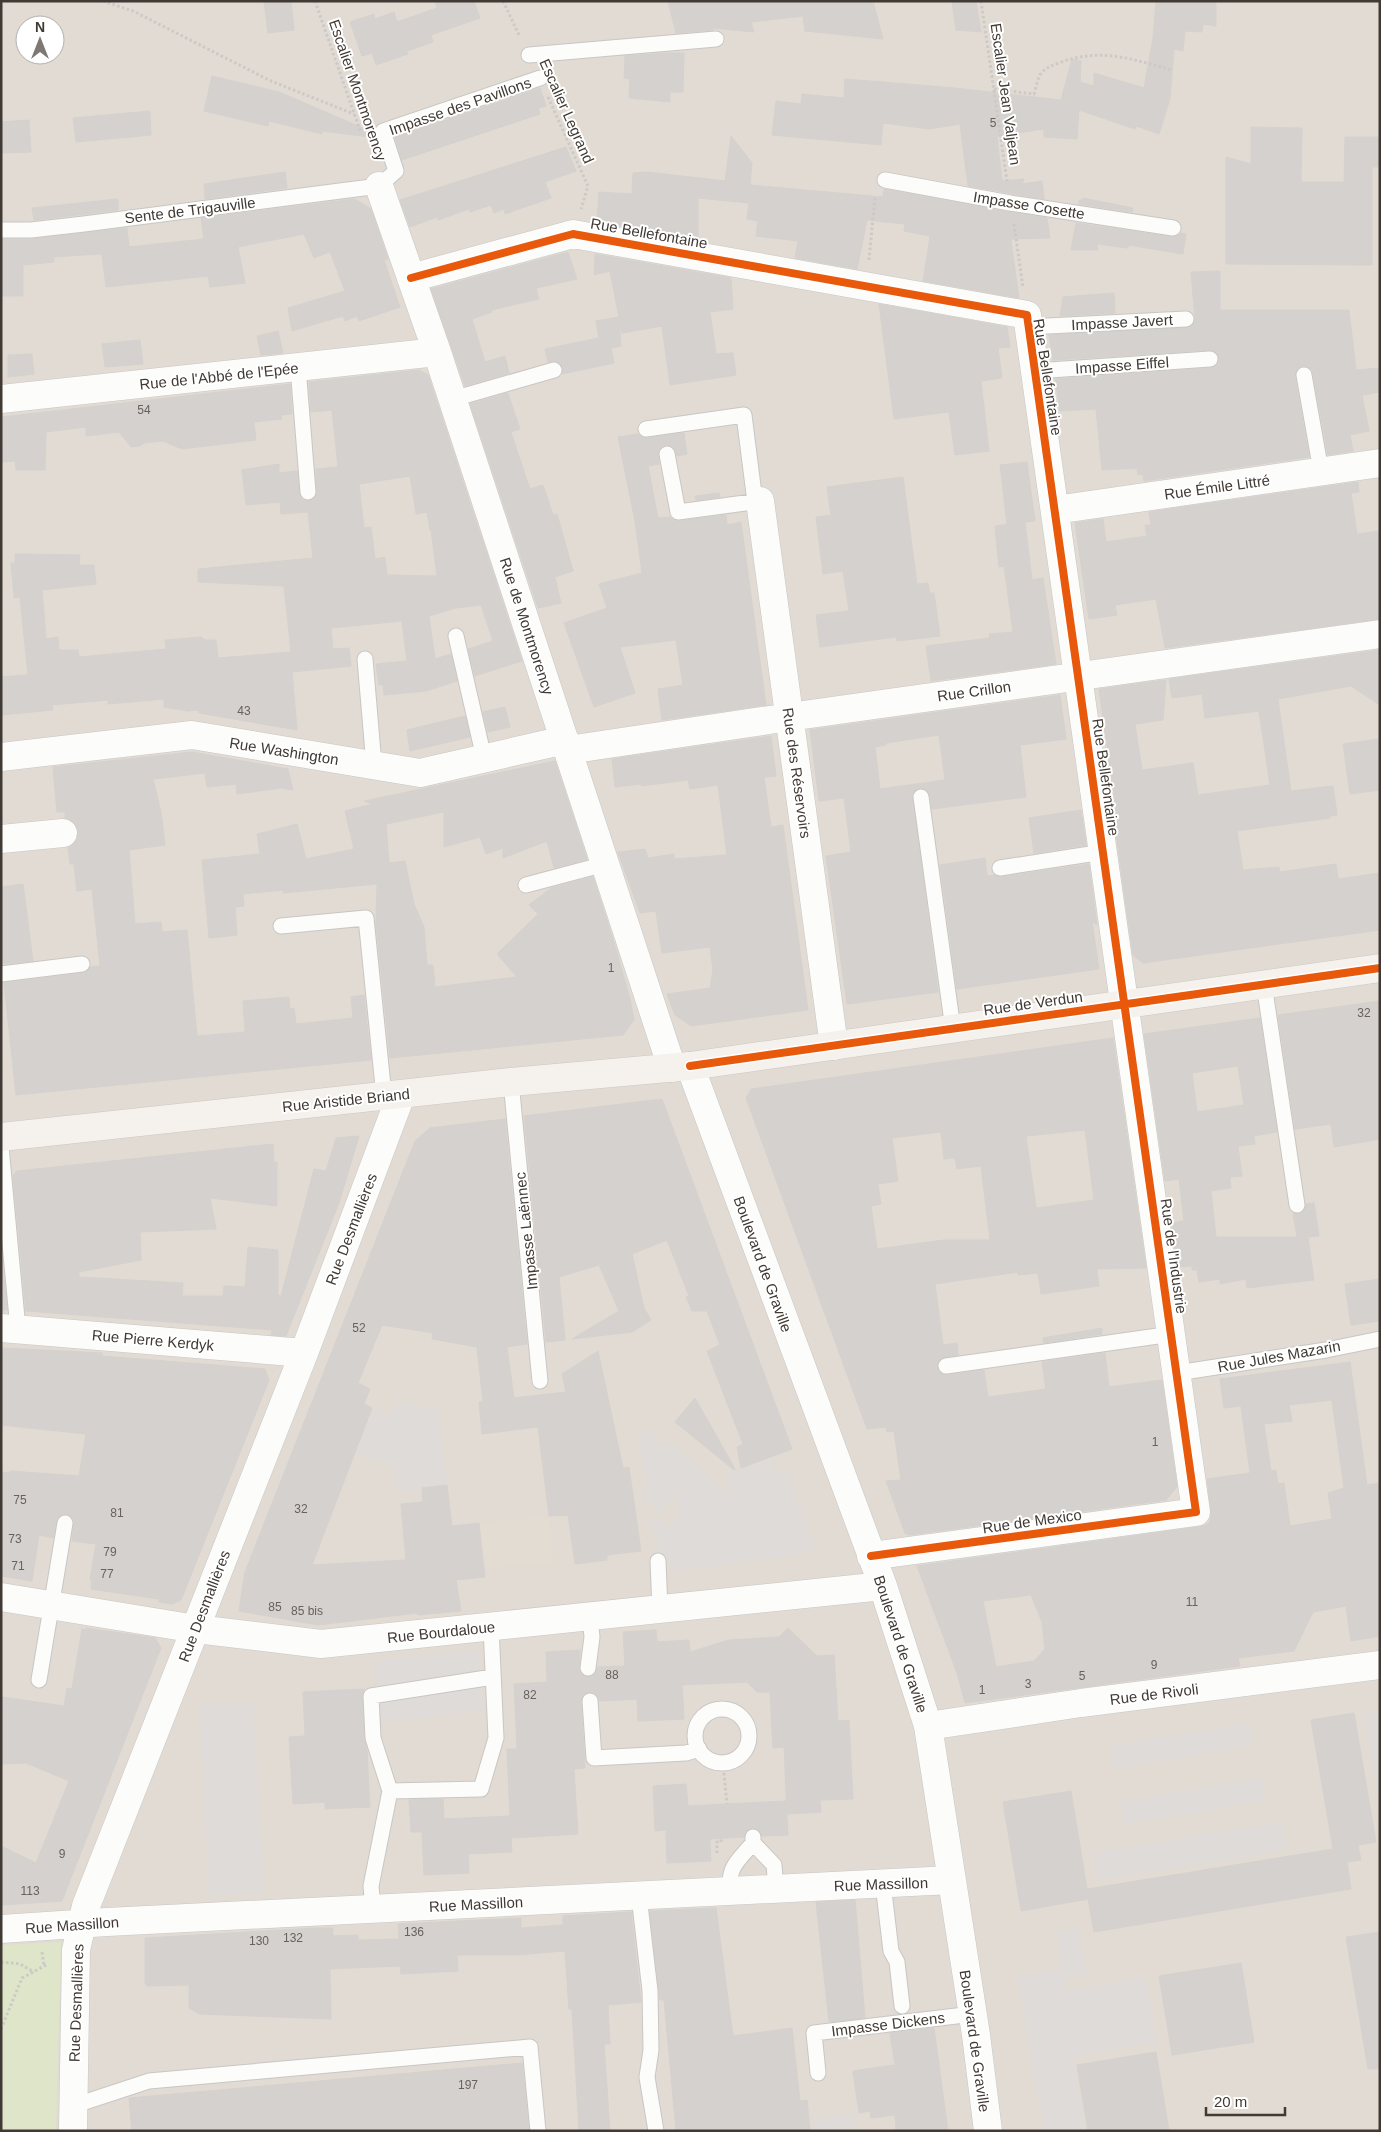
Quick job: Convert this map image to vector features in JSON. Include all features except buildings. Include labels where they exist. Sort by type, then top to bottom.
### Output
[{"type":"main road","name":"Rue de Verdun","points":[[681,1067],[1380,968]]},
{"type":"main road","name":"Rue Aristide Briand","points":[[1,1137],[511,1082],[681,1067]]},
{"type":"street","name":"Rue de Montmorency","points":[[379,186],[453,399],[605,864],[681,1067]]},
{"type":"street","name":"Rue Bellefontaine","points":[[411,278],[573,234],[1027,315],[1124,1004]]},
{"type":"street","name":"Rue de l'Abbé de l'Epée","points":[[1,399],[437,352]]},
{"type":"street","name":"Rue Émile Littré","points":[[1055,510],[1380,463]]},
{"type":"street","name":"Rue des Réservoirs","points":[[757,502],[789,716],[834,1046]]},
{"type":"street","name":"Rue Crillon","points":[[566,745],[1078,677],[1380,634]]},
{"type":"street","name":"Rue Washington","points":[[1,758],[192,735],[420,772],[484,758],[566,745]]},
{"type":"street","points":[[1,839],[63,833]]},
{"type":"street","name":"Rue de l'Industrie","points":[[1124,1004],[1196,1512]]},
{"type":"street","name":"Boulevard de Graville","points":[[681,1067],[883,1586],[928,1726],[988,2131]]},
{"type":"street","name":"Rue Desmallières","points":[[73,2119],[78,1937],[86,1906],[304,1353],[393,1095]]},
{"type":"street","name":"Rue Pierre Kerdyk","points":[[10,1328],[304,1353]]},
{"type":"street","name":"Rue de Mexico","points":[[871,1556],[1196,1512]]},
{"type":"street","name":"Rue Bourdaloue","points":[[1,1597],[196,1629],[321,1644],[883,1586]]},
{"type":"street","name":"Rue de Rivoli","points":[[928,1726],[1081,1703],[1380,1665]]},
{"type":"street","name":"Rue Massillon","points":[[1,1929],[78,1937],[373,1909],[951,1880]]},
{"type":"lane","points":[[529,55],[716,39]]},
{"type":"lane","name":"Impasse des Pavillons","points":[[379,186],[396,171],[383,132],[540,78]]},
{"type":"lane","name":"Impasse Cosette","points":[[885,180],[1010,203],[1173,228]]},
{"type":"lane","name":"Sente de Trigauville","points":[[1,230],[49,228],[379,186]]},
{"type":"lane","name":"Impasse Javert","points":[[1028,327],[1186,319]]},
{"type":"lane","name":"Impasse Eiffel","points":[[1035,371],[1210,359]]},
{"type":"lane","points":[[298,367],[308,492]]},
{"type":"lane","points":[[453,399],[554,370]]},
{"type":"lane","points":[[1304,375],[1321,472]]},
{"type":"lane","points":[[646,429],[744,415],[757,502],[678,512],[667,454]]},
{"type":"lane","points":[[456,636],[484,758]]},
{"type":"lane","points":[[365,659],[374,765]]},
{"type":"lane","points":[[921,797],[953,1028]]},
{"type":"lane","points":[[1000,868],[1103,852]]},
{"type":"lane","points":[[526,886],[605,864]]},
{"type":"lane","points":[[281,926],[366,918],[393,1095]]},
{"type":"lane","points":[[1,974],[82,964]]},
{"type":"lane","points":[[1264,984],[1298,1205]]},
{"type":"lane","name":"Impasse Laënnec","points":[[511,1082],[540,1381]]},
{"type":"lane","points":[[1,1147],[10,1328]]},
{"type":"lane","points":[[946,1366],[1172,1334]]},
{"type":"lane","name":"Rue Jules Mazarin","points":[[1177,1373],[1326,1350],[1380,1339]]},
{"type":"lane","points":[[39,1680],[64,1524]]},
{"type":"lane","points":[[658,1561],[660,1609]]},
{"type":"lane","points":[[588,1668],[592,1637],[590,1617]]},
{"type":"lane","points":[[390,1791],[482,1789],[496,1738],[491,1627]]},
{"type":"lane","points":[[373,1909],[371,1886],[390,1791],[373,1738],[371,1696],[494,1677]]},
{"type":"lane","points":[[590,1701],[594,1758],[686,1753],[699,1749]]},
{"type":"lane","points":[[720,1709],[730,1710],[744,1720],[749,1738],[746,1749],[738,1757],[724,1763],[706,1758],[699,1749],[695,1738],[696,1727],[702,1718],[710,1712],[720,1709]]},
{"type":"lane","points":[[730,1891],[729,1877],[731,1870],[753,1840],[774,1865],[776,1889]]},
{"type":"lane","points":[[883,1884],[891,1952],[897,1962],[902,2006]]},
{"type":"lane","points":[[639,1896],[650,1991],[651,2050],[647,2077],[656,2131]]},
{"type":"lane","name":"Impasse Dickens","points":[[818,2073],[814,2033],[972,2014]]},
{"type":"lane","points":[[73,2119],[149,2081],[253,2070],[403,2060],[530,2047],[538,2131]]},
{"type":"path","points":[[103,1],[133,11],[271,81],[354,114]]},
{"type":"path","points":[[994,89],[1034,94],[1040,75],[1047,67],[1066,60],[1090,55],[1103,54],[1172,70]]},
{"type":"path","points":[[869,263],[875,197]]},
{"type":"path","points":[[1014,226],[1021,278]]},
{"type":"path","points":[[724,1763],[727,1804]]},
{"type":"path","points":[[717,1842],[722,1842],[721,1838]]},
{"type":"path","points":[[1,2029],[22,1978],[34,1972],[78,1937]]},
{"type":"path","points":[[1,1962],[20,1964],[34,1972]]},
{"type":"shaded area","points":[[1,1],[1380,1],[1380,2131],[1,2131]]},
{"type":"shaded area","points":[[398,1400],[419,1407],[437,1406],[447,1485],[399,1491],[396,1468],[356,1452],[372,1408],[389,1416]]},
{"type":"shaded area","points":[[654,1430],[660,1452],[668,1441],[727,1493],[732,1492],[726,1474],[771,1460],[776,1475],[786,1472],[816,1551],[679,1571],[654,1547],[660,1536],[647,1526],[655,1517],[668,1528],[682,1511],[673,1496],[661,1513],[641,1498],[648,1486],[637,1434]]},
{"type":"shaded area","points":[[549,1516],[554,1561],[484,1569],[479,1523]]},
{"type":"shaded area","points":[[478,1650],[484,1710],[377,1722],[374,1661]]},
{"type":"shaded area","points":[[253,1702],[264,1893],[209,1896],[200,1705]]},
{"type":"shaded area","points":[[1380,1712],[1380,1808],[1364,1715]]},
{"type":"shaded area","points":[[1250,1723],[1254,1745],[1113,1769],[1109,1747]]},
{"type":"shaded area","points":[[1262,1778],[1266,1800],[1125,1824],[1121,1802]]},
{"type":"shaded area","points":[[1282,1822],[1287,1850],[1098,1880],[1093,1853]]},
{"type":"shaded area","points":[[1078,1928],[1086,1973],[1064,1977],[1067,1991],[1145,1977],[1156,2042],[1073,2056],[1086,2131],[1044,2131],[1017,1977],[1062,1969],[1056,1932]]},
{"type":"shaded area","points":[[854,2114],[856,2131],[813,2131],[812,2119]]},
{"type":"green space","points":[[61,1942],[56,2131],[1,2131],[1,1945]]},
{"type":"cycle path","points":[[411,278],[573,234],[1027,315],[1196,1512],[871,1556]]},
{"type":"cycle path","points":[[690,1066],[1380,968]]}]
